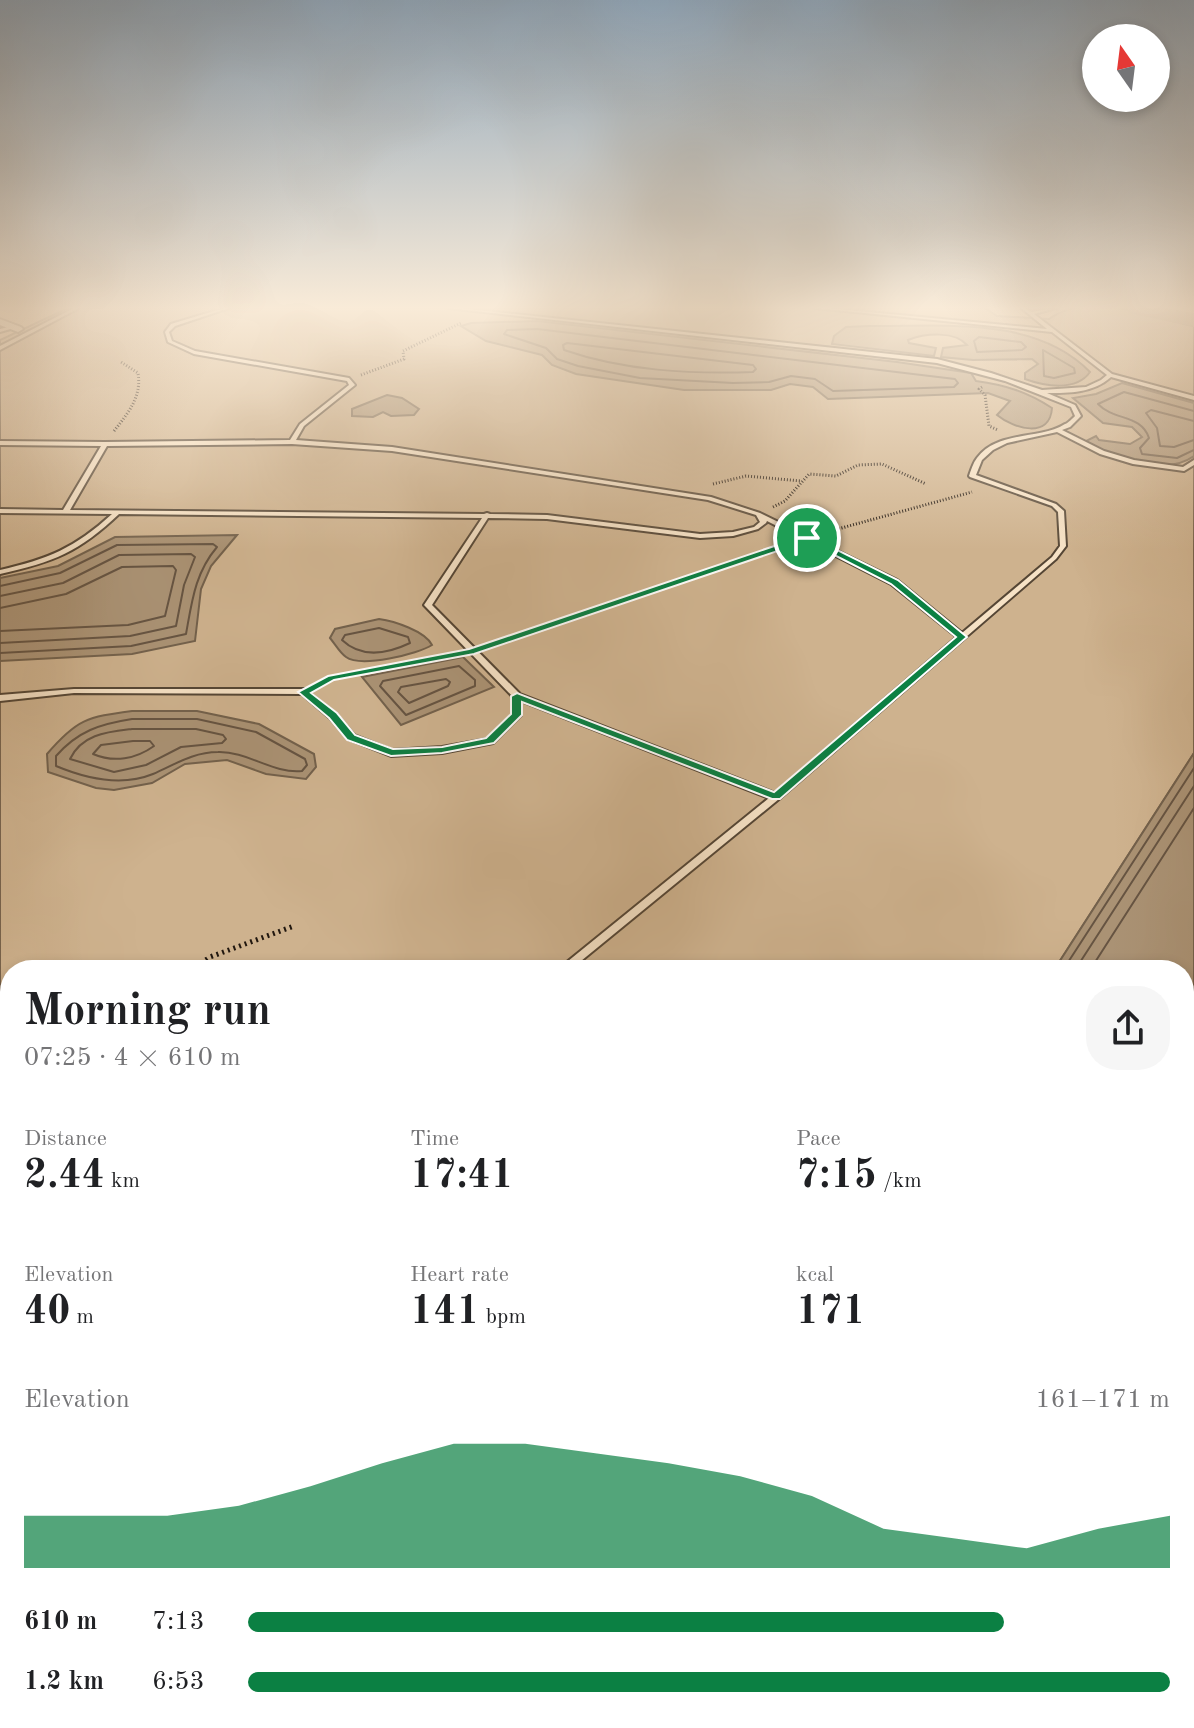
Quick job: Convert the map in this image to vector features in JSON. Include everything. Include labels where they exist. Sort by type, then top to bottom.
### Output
[{"type":"lane","points":[[292,442],[302,425],[347,389]]},
{"type":"lane","points":[[575,960],[776,797],[1054,558],[1063,546],[1061,511],[1054,505],[972,476],[983,456],[1013,437],[1056,429],[1073,422],[1078,416],[1073,406],[1035,389]]},
{"type":"lane","points":[[1041,391],[1085,389]]},
{"type":"lane","points":[[1160,389],[1194,398]]},
{"type":"lane","points":[[1056,429],[1101,454],[1131,463],[1184,469],[1194,462]]},
{"type":"lane","points":[[0,443],[292,442],[392,449],[685,494],[733,504],[758,514],[894,582],[962,637]]},
{"type":"lane","points":[[65,512],[105,444]]},
{"type":"lane","points":[[0,511],[547,517],[700,536],[733,534],[756,528],[764,522],[758,514]]},
{"type":"lane","points":[[0,518],[19,512]]},
{"type":"lane","points":[[0,572],[58,557],[90,540],[118,512]]},
{"type":"lane","points":[[487,515],[428,605],[517,696],[776,797]]},
{"type":"lane","points":[[0,698],[74,691],[304,692],[333,716],[351,737],[391,753],[442,750],[490,741],[517,715],[517,696]]},
{"type":"path","points":[[105,444],[133,407],[141,389]]},
{"type":"path","points":[[985,395],[989,426],[1013,437]]},
{"type":"path","points":[[758,514],[785,501],[809,474],[836,476],[858,465],[882,464],[926,484]]},
{"type":"path","points":[[685,494],[743,474],[778,482],[801,481]]},
{"type":"path","points":[[304,692],[331,678],[471,651],[807,538],[999,484]]},
{"type":"path","points":[[206,960],[294,926]]},
{"type":"shaded area","points":[[0,389],[1194,389],[1194,753],[1060,960],[0,960]]},
{"type":"water","points":[[675,389],[775,389],[771,390]]},
{"type":"water","points":[[815,389],[1011,389],[1052,408],[1045,424],[1030,428],[1012,424],[997,415],[1010,401],[988,393],[828,399]]},
{"type":"water","points":[[1109,389],[1142,389],[1194,403],[1194,456],[1169,465],[1140,463],[1086,441],[1096,436],[1099,440],[1130,444],[1142,437],[1132,427],[1103,423],[1073,398]]},
{"type":"water","points":[[387,395],[402,398],[419,409],[414,415],[391,416],[383,412],[373,417],[352,416],[352,409]]},
{"type":"water","points":[[237,535],[211,566],[201,589],[195,641],[132,654],[0,661],[0,578],[58,566],[115,537]]},
{"type":"water","points":[[379,619],[416,631],[432,645],[403,656],[364,661],[346,657],[330,638],[335,629]]},
{"type":"water","points":[[463,657],[494,687],[401,725],[362,677]]},
{"type":"water","points":[[132,711],[197,711],[259,724],[314,754],[316,767],[306,779],[266,774],[227,760],[185,764],[152,783],[114,790],[96,788],[48,772],[47,754],[75,727],[93,718]]},
{"type":"water","points":[[1194,753],[1194,960],[1060,960]]},
{"type":"route","points":[[807,538],[894,582],[962,637],[776,797],[517,696],[517,715],[490,741],[442,750],[391,753],[351,737],[333,716],[304,692],[331,678],[471,651],[807,538]]}]
